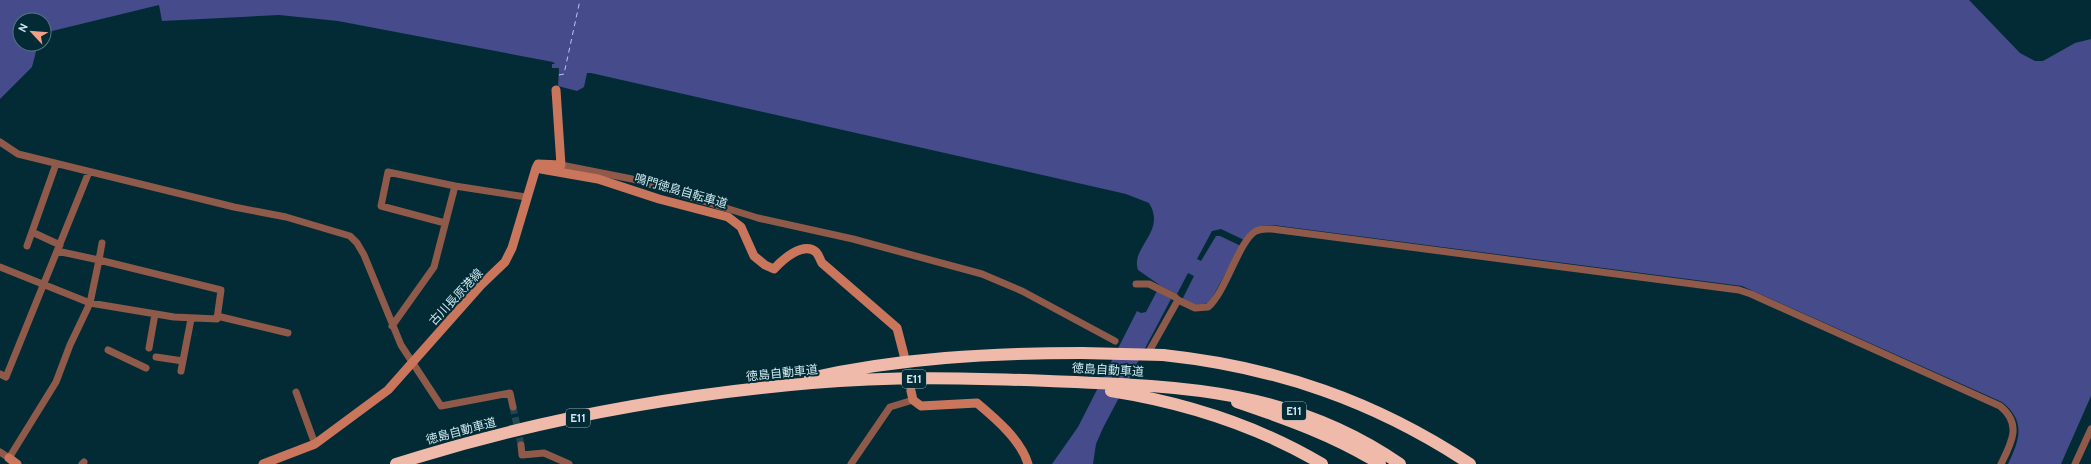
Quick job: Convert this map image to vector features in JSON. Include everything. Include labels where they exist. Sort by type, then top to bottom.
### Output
[{"type":"highway","points":[[762,388],[859,366],[976,356],[1037,353],[1163,355],[1224,363],[1274,374],[1336,394],[1421,433],[1470,464]]},
{"type":"highway","name":"徳島自動車道","points":[[396,464],[499,435],[644,405],[762,388],[853,381],[953,378],[1178,388],[1246,398],[1301,413],[1358,438],[1400,464]]},
{"type":"highway","points":[[1067,382],[1147,397],[1227,418],[1286,443],[1322,464]]},
{"type":"highway","name":"徳島自動車道","points":[[1178,388],[1237,402],[1285,418],[1343,442],[1380,464]]},
{"type":"main road","points":[[536,168],[538,164],[561,165],[556,90]]},
{"type":"main road","name":"古川長原港線","points":[[263,464],[314,444],[377,399],[412,363],[481,285],[505,262],[512,248],[526,197],[536,168]]},
{"type":"main road","name":"鳴門徳島自転車道","points":[[536,168],[598,179],[659,199],[728,217],[741,227],[754,256],[765,265],[774,269],[789,256],[804,249],[812,250],[817,253],[822,264],[897,328],[904,355]]},
{"type":"main road","points":[[911,391],[913,400],[921,406],[977,403],[990,414],[1022,449],[1028,464]]},
{"type":"main road","points":[[4,459],[17,464]]},
{"type":"street","points":[[0,142],[18,154],[234,207],[286,217],[350,236],[357,242],[364,255],[392,326],[412,363],[441,406],[510,393],[513,407]]},
{"type":"street","points":[[27,246],[56,164]]},
{"type":"street","points":[[561,165],[632,179],[751,216],[853,239],[982,274],[1022,292],[1115,341]]},
{"type":"street","points":[[0,374],[6,377],[90,172]]},
{"type":"street","points":[[444,223],[381,206],[388,172],[455,186],[526,197]]},
{"type":"street","points":[[392,326],[434,267],[444,223],[455,186]]},
{"type":"street","points":[[1136,284],[1149,284],[1176,299],[1200,309],[1213,303],[1251,236],[1262,229],[1739,290],[1759,296],[2000,406],[2009,415],[2013,436],[2001,464]]},
{"type":"street","points":[[0,267],[90,303],[190,319],[216,319],[221,290],[99,260],[59,248],[32,232]]},
{"type":"street","points":[[0,452],[4,459],[56,382],[70,344],[90,303],[102,243]]},
{"type":"street","points":[[1146,357],[1176,299]]},
{"type":"street","points":[[149,348],[155,314]]},
{"type":"street","points":[[217,316],[288,333]]},
{"type":"street","points":[[181,371],[190,319]]},
{"type":"street","points":[[108,350],[146,368]]},
{"type":"street","points":[[156,357],[183,360]]},
{"type":"street","points":[[296,392],[314,444]]},
{"type":"street","points":[[851,464],[890,407],[913,400]]},
{"type":"street","points":[[2076,464],[2091,429]]},
{"type":"street","points":[[521,445],[522,455],[544,453],[569,464]]},
{"type":"water","points":[[0,0],[1969,0],[2020,53],[2035,61],[2043,61],[2075,43],[2091,39],[2091,396],[2061,464],[2008,464],[2018,438],[2018,423],[2010,409],[2002,402],[1742,286],[1273,225],[1256,228],[1244,240],[1221,229],[1212,231],[1197,259],[1201,261],[1216,236],[1220,236],[1241,246],[1209,303],[1196,305],[1182,300],[1194,276],[1188,273],[1177,294],[1161,286],[1138,270],[1137,262],[1139,254],[1154,222],[1153,213],[1149,203],[1126,194],[591,73],[587,73],[584,87],[577,91],[558,86],[559,68],[552,68],[552,64],[555,64],[553,62],[338,21],[279,15],[162,21],[159,5],[52,31],[52,12],[12,12],[12,52],[36,52],[32,67],[0,99]]},
{"type":"water","points":[[1157,291],[1171,299],[1103,428],[1096,444],[1093,464],[1052,464],[1078,427],[1137,311],[1141,313],[1146,312]]},
{"type":"ferry route","points":[[559,75],[564,74],[580,0]]},
{"type":"tunnel","points":[[904,356],[911,391]]},
{"type":"tunnel","points":[[513,407],[521,445]]}]
